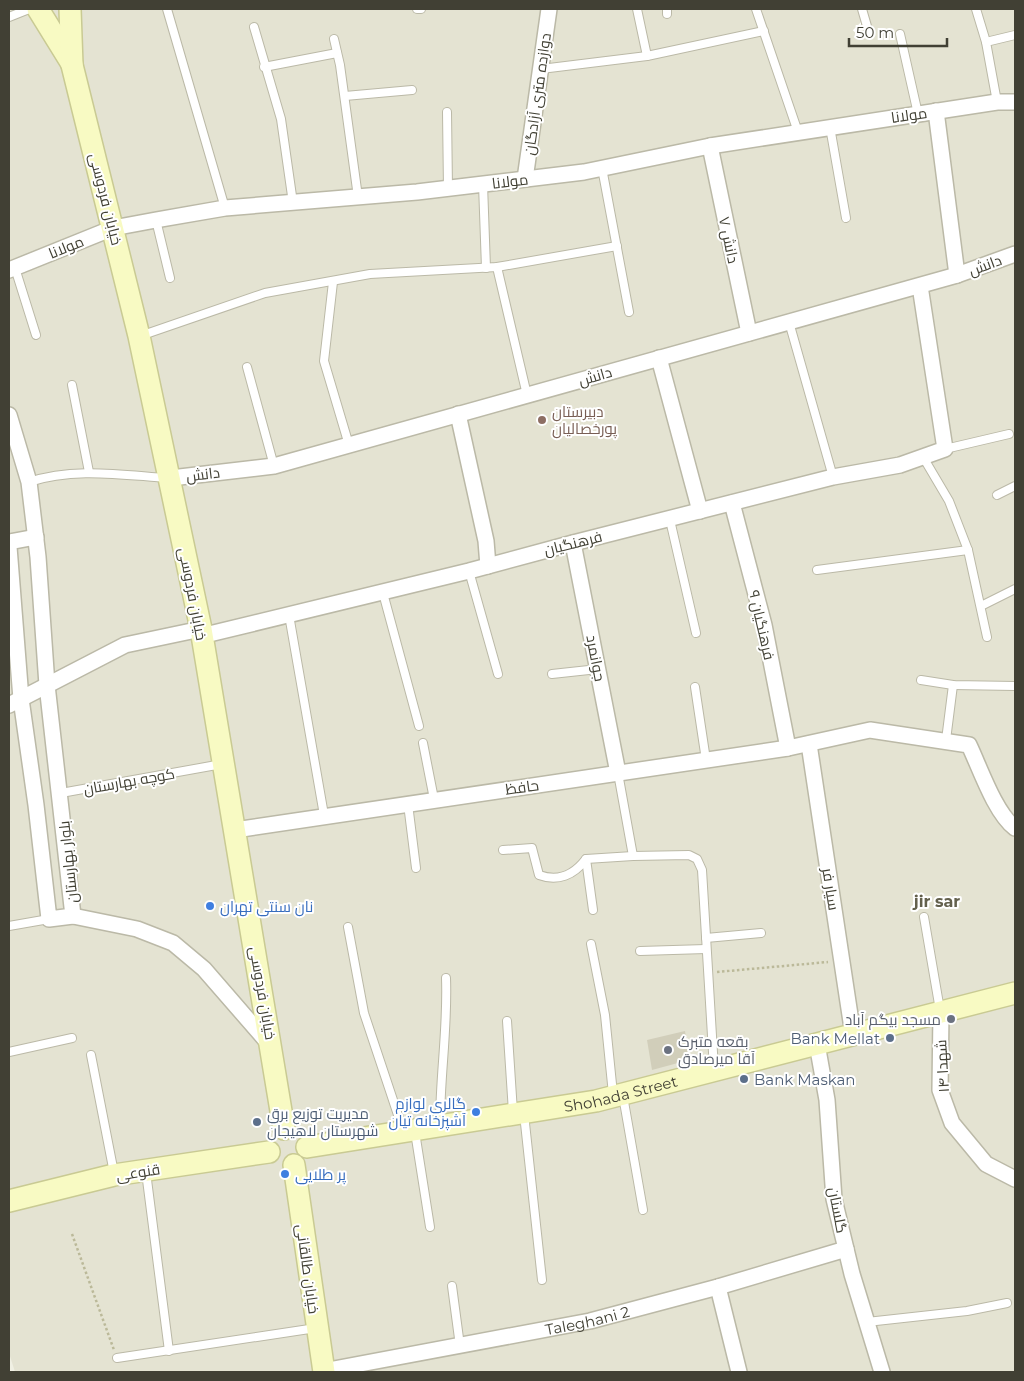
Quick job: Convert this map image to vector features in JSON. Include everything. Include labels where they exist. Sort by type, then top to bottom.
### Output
[{"type":"main road","points":[[38,9],[72,65]]},
{"type":"main road","points":[[70,9],[72,65]]},
{"type":"main road","name":"خیابان فردوسی","points":[[72,65],[139,336],[171,478],[224,764],[284,1129]]},
{"type":"main road","name":"Shohada Street","points":[[307,1147],[618,1095],[1015,993]]},
{"type":"main road","points":[[284,1129],[291,1129],[302,1135],[307,1147],[304,1158],[294,1166],[278,1164],[270,1152],[271,1139],[284,1129]]},
{"type":"main road","name":"قنوعی","points":[[9,1201],[114,1175],[270,1152]]},
{"type":"main road","name":"خیابان طالقانی","points":[[294,1166],[323,1372]]},
{"type":"street","name":"دوازده متری آزادگان","points":[[525,179],[541,69],[546,10]]},
{"type":"street","name":"مولانا","points":[[12,269],[113,228],[225,208],[358,197],[525,179],[602,168],[710,146],[830,126],[997,102],[1015,102]]},
{"type":"street","points":[[936,111],[958,275]]},
{"type":"street","name":"دانش ۷","points":[[710,146],[748,333]]},
{"type":"street","name":"دانش","points":[[171,478],[274,466],[920,286],[958,275],[1015,254]]},
{"type":"street","points":[[920,286],[945,449]]},
{"type":"street","points":[[659,358],[700,512]]},
{"type":"street","points":[[458,414],[486,541],[488,566]]},
{"type":"street","name":"بلوار بهارستان","points":[[9,415],[29,482],[36,537],[48,685],[74,916],[49,919],[36,805],[15,702],[9,547]]},
{"type":"street","name":"فرهنگیان","points":[[15,702],[125,645],[289,615],[469,571],[833,477],[900,465],[945,449]]},
{"type":"street","name":"فرهنگیان ۹","points":[[732,503],[764,625],[788,748]]},
{"type":"street","points":[[9,542],[36,537]]},
{"type":"street","name":"جوانمرد","points":[[573,543],[618,773]]},
{"type":"street","name":"حافظ","points":[[235,830],[324,815],[788,748],[870,730],[969,745],[992,794],[1009,824],[1015,828]]},
{"type":"street","name":"سیار فر","points":[[809,744],[853,1034]]},
{"type":"street","name":"کوچه بهارستان","points":[[36,805],[60,793]]},
{"type":"street","points":[[74,916],[137,928],[174,943],[204,969],[272,1048]]},
{"type":"street","name":"شهدا ۱۴","points":[[940,1012],[940,1090],[952,1123],[986,1164],[1015,1179]]},
{"type":"street","name":"گلستان","points":[[817,1044],[827,1100],[834,1199],[846,1249],[882,1372]]},
{"type":"street","name":"Taleghani 2","points":[[323,1372],[590,1321],[718,1287],[846,1249]]},
{"type":"street","points":[[718,1287],[739,1372]]},
{"type":"lane","points":[[9,17],[29,9]]},
{"type":"lane","points":[[167,9],[225,208]]},
{"type":"lane","points":[[637,9],[647,56]]},
{"type":"lane","points":[[756,9],[798,132]]},
{"type":"lane","points":[[862,9],[869,33]]},
{"type":"lane","points":[[976,9],[986,42],[997,102]]},
{"type":"lane","points":[[254,27],[264,67],[282,120],[293,203]]},
{"type":"lane","points":[[541,69],[647,56],[764,31]]},
{"type":"lane","points":[[900,34],[918,114]]},
{"type":"lane","points":[[986,42],[1015,35]]},
{"type":"lane","points":[[334,39],[358,197]]},
{"type":"lane","points":[[264,67],[337,53]]},
{"type":"lane","points":[[344,96],[412,90]]},
{"type":"lane","points":[[447,112],[448,188]]},
{"type":"lane","points":[[830,126],[846,218]]},
{"type":"lane","points":[[602,168],[629,312]]},
{"type":"lane","points":[[483,184],[486,268]]},
{"type":"lane","points":[[156,220],[170,278]]},
{"type":"lane","points":[[139,336],[265,293],[370,274],[497,267],[617,246]]},
{"type":"lane","points":[[497,267],[527,395]]},
{"type":"lane","points":[[12,269],[36,335]]},
{"type":"lane","points":[[333,282],[324,360],[349,445]]},
{"type":"lane","points":[[789,322],[833,477]]},
{"type":"lane","points":[[247,367],[274,466]]},
{"type":"lane","points":[[72,384],[90,472]]},
{"type":"lane","points":[[945,449],[1009,434]]},
{"type":"lane","points":[[923,458],[949,501],[968,550],[987,637]]},
{"type":"lane","points":[[29,482],[48,476],[90,472],[171,478]]},
{"type":"lane","points":[[997,495],[1015,486]]},
{"type":"lane","points":[[670,520],[696,633]]},
{"type":"lane","points":[[817,570],[968,550]]},
{"type":"lane","points":[[469,571],[498,674]]},
{"type":"lane","points":[[981,606],[1015,589]]},
{"type":"lane","points":[[383,592],[419,726]]},
{"type":"lane","points":[[289,615],[324,815]]},
{"type":"lane","points":[[552,674],[598,669]]},
{"type":"lane","points":[[921,680],[953,685],[1015,686]]},
{"type":"lane","points":[[946,740],[953,685]]},
{"type":"lane","points":[[695,687],[706,760]]},
{"type":"lane","points":[[423,743],[434,799]]},
{"type":"lane","name":"کوچه بهارستان","points":[[60,793],[224,764]]},
{"type":"lane","points":[[618,773],[633,856]]},
{"type":"lane","points":[[408,804],[416,868]]},
{"type":"lane","points":[[503,850],[532,848],[539,875],[549,879],[570,874],[579,868],[586,859],[689,855],[697,858],[702,870],[714,1070]]},
{"type":"lane","points":[[586,859],[593,910]]},
{"type":"lane","points":[[924,916],[940,1012]]},
{"type":"lane","points":[[9,926],[49,919]]},
{"type":"lane","points":[[348,927],[364,1013],[409,1131],[430,1227]]},
{"type":"lane","points":[[706,938],[761,933]]},
{"type":"lane","points":[[592,944],[606,1015],[618,1095],[643,1210]]},
{"type":"lane","points":[[640,951],[706,949]]},
{"type":"lane","points":[[440,1126],[440,1074],[447,1015],[446,978]]},
{"type":"lane","points":[[507,1021],[542,1280]]},
{"type":"lane","points":[[9,1052],[72,1038]]},
{"type":"lane","points":[[91,1055],[114,1175]]},
{"type":"lane","points":[[146,1171],[169,1351]]},
{"type":"lane","points":[[452,1286],[460,1346]]},
{"type":"lane","points":[[867,1322],[966,1311],[1007,1303]]},
{"type":"lane","points":[[117,1358],[316,1328]]},
{"type":"path","points":[[708,973],[842,961]]},
{"type":"path","points":[[72,1234],[117,1358]]},
{"type":"shaded area","points":[[9,9],[1015,9],[1015,1372],[15,1372],[9,1353]]},
{"type":"building","name":"بقعه متبرک آقا میرصادق","points":[[685,1031],[689,1060],[652,1070],[647,1040]]},
{"type":"place","name":"دبیرستان پورخصالیان","points":[[542,420]]},
{"type":"place","name":"نان سنتی تهران","points":[[210,906]]},
{"type":"place","name":"مسجد بیگم آباد","points":[[951,1019]]},
{"type":"place","name":"Bank Mellat","points":[[890,1038]]},
{"type":"place","name":"بقعه متبرک آقا میرصادق","points":[[668,1050]]},
{"type":"place","name":"Bank Maskan","points":[[744,1079]]},
{"type":"place","name":"گالری لوازم آشپزخانه تیان","points":[[476,1112]]},
{"type":"place","name":"مدیریت توزیع برق شهرستان لاهیجان","points":[[257,1122]]},
{"type":"place","name":"پر طلایی","points":[[285,1174]]},
{"type":"district","name":"jir sar","points":[[937,901]]}]
